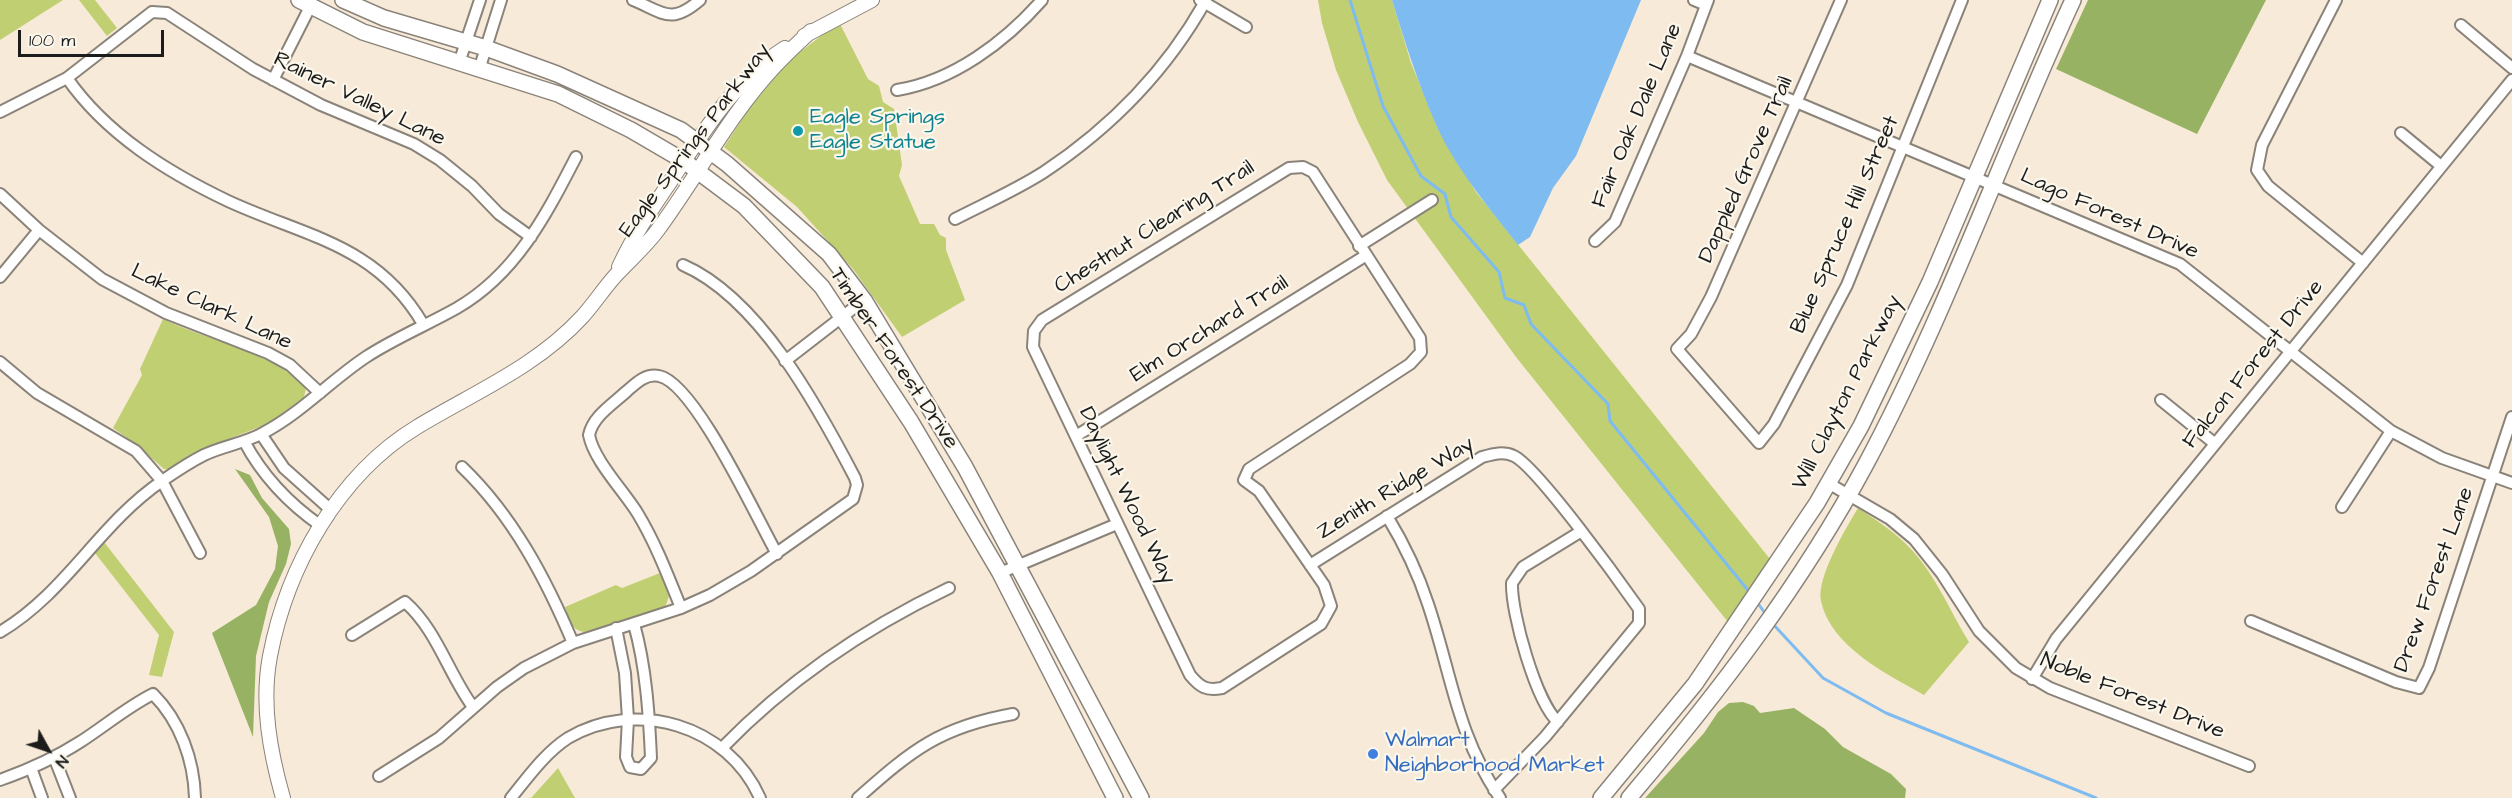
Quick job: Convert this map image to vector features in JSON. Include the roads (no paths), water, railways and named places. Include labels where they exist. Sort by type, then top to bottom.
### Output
[{"type":"main road","name":"Timber Forest Drive","points":[[343,0],[384,18],[466,44],[486,48],[556,74],[681,130],[768,198],[829,254],[864,300],[965,467],[1141,798]]},
{"type":"main road","name":"Will Clayton Parkway","points":[[1629,798],[1709,702],[1759,635],[1848,494],[1932,330],[2073,0]]},
{"type":"main road","name":"Timber Forest Drive","points":[[305,3],[363,32],[558,94],[631,130],[699,170],[744,206],[822,288],[911,422],[1000,573],[1115,798]]},
{"type":"main road","name":"Will Clayton Parkway","points":[[1600,798],[1691,688],[1828,483],[1865,419],[1911,322],[2047,7]]},
{"type":"main road","points":[[2047,7],[2063,21]]},
{"type":"main road","points":[[1911,322],[1932,330]]},
{"type":"main road","points":[[1691,688],[1709,702]]},
{"type":"street","points":[[459,63],[480,0]]},
{"type":"street","points":[[479,70],[501,0]]},
{"type":"street","points":[[633,0],[668,15],[684,14],[699,0]]},
{"type":"street","name":"Eagle Springs Parkway","points":[[614,277],[645,217],[746,77],[766,60],[811,31],[872,0]]},
{"type":"street","points":[[897,90],[919,87],[959,67],[1010,32],[1042,0]]},
{"type":"street","points":[[1694,0],[1707,3]]},
{"type":"street","name":"Dappled Grove Trail","points":[[1677,349],[1691,334],[1711,297],[1841,0]]},
{"type":"street","name":"Blue Spruce Hill Street","points":[[1677,349],[1759,443],[1774,424],[1847,285],[1962,0]]},
{"type":"street","points":[[2336,0],[2262,146],[2257,170],[2259,175],[2363,263]]},
{"type":"street","points":[[955,219],[1042,173],[1083,144],[1143,87],[1173,50],[1203,1],[1246,27]]},
{"type":"street","points":[[273,80],[305,3]]},
{"type":"street","name":"Fair Oak Dale Lane","points":[[1595,241],[1615,222],[1687,56],[1707,3]]},
{"type":"street","name":"Rainer Valley Lane","points":[[67,78],[145,17],[160,12],[177,18],[202,38],[321,105],[414,144],[440,160],[472,186],[500,214],[531,237]]},
{"type":"street","points":[[2461,25],[2512,68]]},
{"type":"street","name":"Eagle Springs Parkway","points":[[283,798],[270,749],[267,718],[270,657],[301,562],[331,510],[356,480],[392,445],[415,428],[479,393],[545,350],[580,320],[614,277],[655,233],[774,67],[811,31]]},
{"type":"street","name":"Lago Forest Drive","points":[[1687,56],[2180,264],[2391,431],[2442,458],[2512,483]]},
{"type":"street","points":[[0,112],[67,78],[90,109],[162,165],[229,201],[361,258],[394,285],[423,324]]},
{"type":"street","name":"Falcon Forest Drive","points":[[2032,679],[2056,639],[2512,80]]},
{"type":"street","points":[[2401,133],[2441,166]]},
{"type":"street","points":[[0,632],[43,602],[120,515],[162,481],[205,455],[261,434],[283,422],[363,359],[423,324],[457,308],[483,290],[504,272],[531,237],[576,157]]},
{"type":"street","name":"Chestnut Clearing Trail","points":[[1042,320],[1289,168],[1303,167],[1313,172],[1362,251]]},
{"type":"street","name":"Lake Clark Lane","points":[[0,194],[39,230],[102,279],[134,297],[205,330],[268,353],[290,366],[320,393]]},
{"type":"street","name":"Elm Orchard Trail","points":[[1076,436],[1362,251],[1432,200]]},
{"type":"street","points":[[0,277],[39,230]]},
{"type":"street","points":[[1310,565],[1259,491],[1244,480],[1254,465],[1410,364],[1421,352],[1418,334],[1362,251]]},
{"type":"street","points":[[379,776],[439,738],[473,707],[524,668],[573,643],[681,608],[732,583],[848,505],[856,492],[855,478],[834,437],[765,334],[717,283],[683,265]]},
{"type":"street","points":[[785,361],[864,300]]},
{"type":"street","name":"Daylight Wood Way","points":[[1042,320],[1034,331],[1033,346],[1190,675],[1200,687],[1212,690],[1222,688],[1321,624],[1329,613],[1330,599],[1310,565]]},
{"type":"street","points":[[0,362],[45,398],[129,445],[162,481],[200,552]]},
{"type":"street","points":[[681,608],[647,531],[591,444],[591,426],[597,418],[641,379],[651,375],[669,380],[703,421],[730,464],[777,554]]},
{"type":"street","points":[[2161,400],[2214,443]]},
{"type":"street","name":"Drew Forest Lane","points":[[2250,621],[2396,682],[2419,688],[2429,668],[2512,417]]},
{"type":"street","points":[[2342,507],[2391,431]]},
{"type":"street","points":[[261,434],[284,468],[331,510]]},
{"type":"street","points":[[244,441],[269,482],[321,526]]},
{"type":"street","name":"Zenith Ridge Way","points":[[1310,565],[1471,463],[1493,454],[1505,453],[1515,456],[1532,470],[1635,603],[1640,616],[1636,630],[1558,722]]},
{"type":"street","points":[[462,467],[486,491],[529,554],[555,598],[573,643]]},
{"type":"street","name":"Noble Forest Drive","points":[[1828,483],[1890,519],[1914,539],[1942,574],[1979,632],[2002,656],[2032,679],[2249,766]]},
{"type":"street","points":[[1387,516],[1418,574],[1438,636],[1454,702],[1469,744],[1497,794],[1558,722],[1541,699],[1528,661],[1512,590],[1515,576],[1523,567],[1580,532]]},
{"type":"street","points":[[1000,573],[1118,524]]},
{"type":"street","points":[[722,748],[781,691],[813,666],[860,634],[949,588]]},
{"type":"street","points":[[352,635],[405,602],[420,615],[462,692],[473,707]]},
{"type":"street","points":[[616,628],[625,673],[628,719],[626,757],[627,762],[635,768],[645,766],[651,758],[644,670],[634,624]]},
{"type":"street","points":[[0,780],[54,757],[97,731],[132,705],[153,694],[168,709],[183,738],[191,767],[195,798]]},
{"type":"street","points":[[858,798],[899,761],[940,734],[979,720],[1013,714]]},
{"type":"street","points":[[511,798],[549,753],[568,739],[589,728],[628,719],[648,719],[681,726],[722,748],[747,776],[760,798]]},
{"type":"street","points":[[54,757],[70,798]]},
{"type":"street","points":[[31,768],[42,798]]},
{"type":"water","points":[[1392,0],[1641,0],[1576,156],[1553,188],[1530,237],[1518,245],[1474,188],[1445,143],[1418,80]]},
{"type":"waterway","points":[[1350,0],[1383,106],[1421,176],[1445,194],[1451,217],[1499,272],[1505,298],[1524,305],[1531,324],[1608,404],[1610,421],[1751,594]]},
{"type":"waterway","points":[[1757,602],[1767,616]]},
{"type":"waterway","points":[[1772,623],[1823,678],[1886,713],[2096,798]]},
{"type":"place","name":"Eagle Springs Eagle Statue","points":[[798,131]]},
{"type":"place","name":"Walmart Neighborhood Market","points":[[1373,754]]}]
